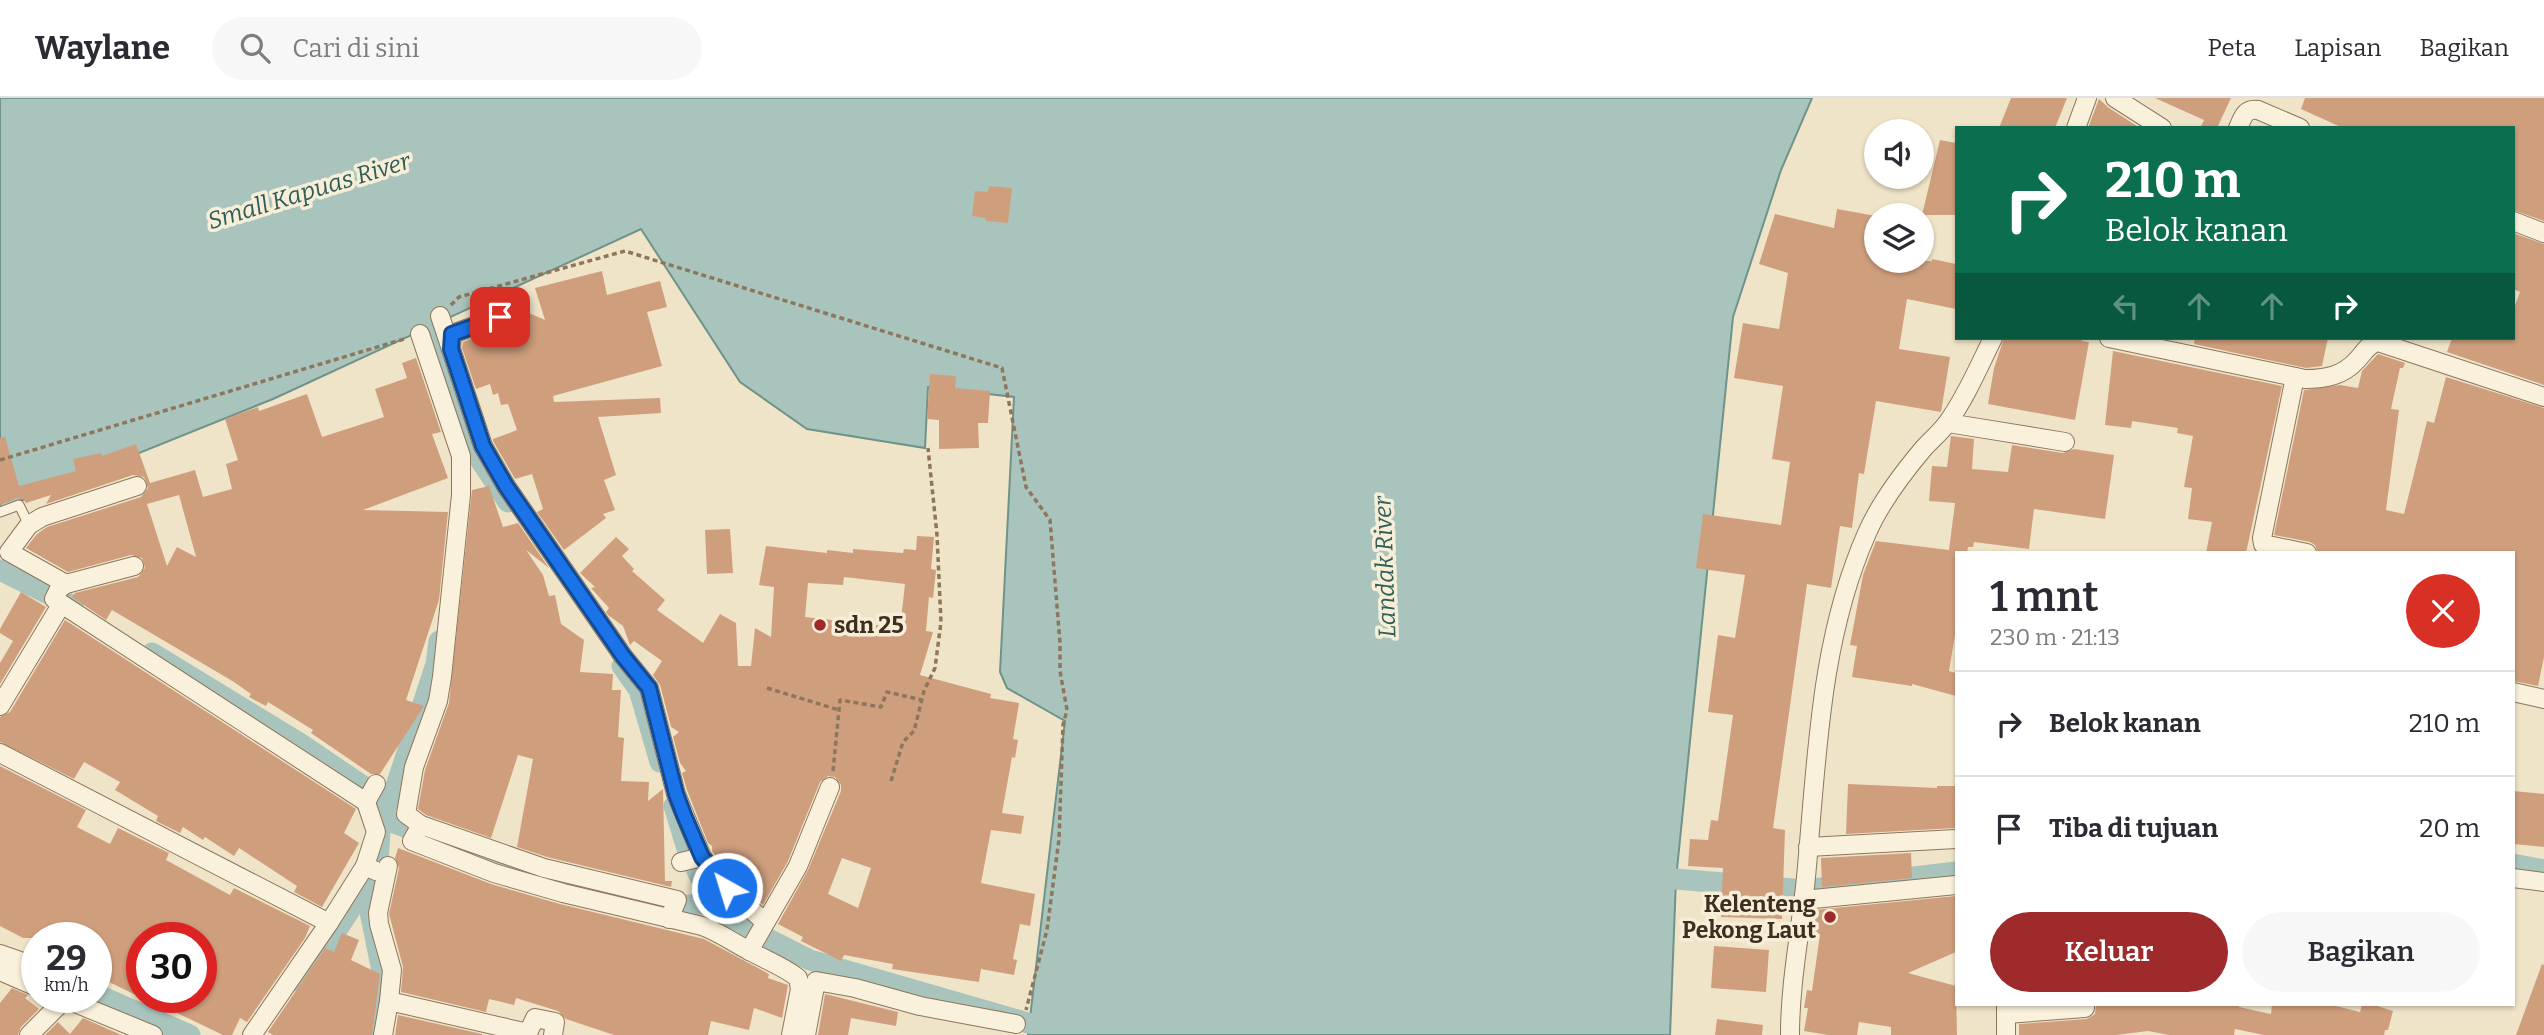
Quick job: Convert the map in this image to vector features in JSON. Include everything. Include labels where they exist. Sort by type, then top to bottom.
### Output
[{"type":"street","points":[[2077,126],[2087,98]]},
{"type":"street","points":[[2115,98],[2158,126]]},
{"type":"street","points":[[2239,126],[2245,112],[2251,109],[2295,126]]},
{"type":"street","points":[[2515,222],[2544,233]]},
{"type":"street","points":[[440,316],[483,446],[506,486],[623,656],[649,688],[676,794],[702,857],[719,881],[765,922]]},
{"type":"street","points":[[451,349],[452,334],[500,317]]},
{"type":"street","points":[[420,334],[461,456],[461,495],[438,701],[414,767],[406,814],[417,832],[494,873],[541,877],[677,900],[669,919]]},
{"type":"street","points":[[1790,1035],[1794,954],[1806,876],[1823,692],[1837,625],[1867,532],[1900,478],[1923,448],[1948,423],[1992,340]]},
{"type":"street","points":[[2119,340],[2295,377],[2325,379],[2355,363],[2370,345],[2378,342],[2544,397]]},
{"type":"street","points":[[2295,377],[2262,538],[2263,544],[2297,551]]},
{"type":"street","points":[[1948,423],[2065,442]]},
{"type":"street","points":[[137,486],[42,517],[29,525],[9,552],[60,594],[366,802],[376,832],[365,866],[252,1035]]},
{"type":"street","points":[[0,706],[60,594],[134,566]]},
{"type":"street","points":[[2515,692],[2544,699]]},
{"type":"street","points":[[0,753],[329,923]]},
{"type":"street","points":[[366,802],[376,784]]},
{"type":"street","points":[[749,951],[799,866],[830,787]]},
{"type":"street","points":[[1808,847],[1955,839]]},
{"type":"street","points":[[681,862],[702,857]]},
{"type":"street","points":[[365,866],[387,870],[378,912],[392,970],[383,1035]]},
{"type":"street","points":[[541,877],[669,919],[719,932],[749,951],[807,980],[855,988],[920,1006],[1020,1020]]},
{"type":"street","points":[[2515,878],[2544,882]]},
{"type":"street","points":[[1803,900],[1955,885]]},
{"type":"street","points":[[0,954],[21,961]]},
{"type":"street","points":[[0,971],[21,980]]},
{"type":"street","points":[[791,1035],[800,989],[807,980]]},
{"type":"street","points":[[806,1035],[807,980]]},
{"type":"street","points":[[389,1001],[528,1033],[536,1018],[555,1022],[553,1035]]},
{"type":"street","points":[[2006,1035],[2007,1009],[2085,1006]]},
{"type":"street","points":[[29,1035],[50,1013]]},
{"type":"street","points":[[101,1013],[153,1035]]},
{"type":"lane","points":[[0,512],[19,505],[29,525]]},
{"type":"path","points":[[440,316],[460,297],[625,251],[1002,368],[1026,487],[1049,520],[1060,671],[1067,710],[1063,725],[1059,839],[1047,930],[1020,1020]]},
{"type":"path","points":[[0,460],[420,334]]},
{"type":"path","points":[[891,781],[903,742],[914,731],[922,701],[936,668],[941,622],[937,535],[928,449]]},
{"type":"path","points":[[767,688],[839,710]]},
{"type":"path","points":[[830,787],[840,699],[881,707],[887,692],[922,701]]},
{"type":"water","points":[[0,98],[1812,98],[1781,170],[1733,317],[1676,879],[1670,1035],[1028,1035],[1065,721],[1007,688],[1000,672],[1014,397],[928,387],[925,448],[807,429],[740,382],[641,229],[273,399],[0,509]]},
{"type":"building","points":[[2011,98],[2067,98],[2056,126],[2000,126]]},
{"type":"building","points":[[2155,98],[2231,98],[2218,126],[2201,126],[2204,120]]},
{"type":"building","points":[[2305,98],[2544,98],[2544,221],[2515,211],[2515,126],[2339,126],[2301,109]]},
{"type":"building","points":[[2099,99],[2137,126],[2089,126]]},
{"type":"building","points":[[1940,140],[1955,143],[1955,215],[1934,215],[1934,203],[1925,203],[1928,189],[1934,189],[1934,165]]},
{"type":"building","points":[[989,186],[1012,188],[1008,223],[986,221],[986,218],[972,216],[975,191],[988,192]]},
{"type":"building","points":[[1837,209],[1864,214],[1864,273],[1934,273],[1934,259],[1955,264],[1955,309],[1907,299],[1899,349],[1950,357],[1941,412],[1876,401],[1864,474],[1859,473],[1852,528],[1840,526],[1831,588],[1807,584],[1773,828],[1785,830],[1782,919],[1721,917],[1723,868],[1688,866],[1690,839],[1708,840],[1711,820],[1718,821],[1733,715],[1708,712],[1718,635],[1735,638],[1745,575],[1696,568],[1703,514],[1781,525],[1790,462],[1772,459],[1783,386],[1734,378],[1743,323],[1779,329],[1788,273],[1759,264],[1775,214],[1834,228]]},
{"type":"building","points":[[2515,234],[2544,244],[2544,385],[2447,352],[2451,340],[2515,340],[2515,306],[2520,292],[2515,290]]},
{"type":"building","points":[[602,271],[607,295],[660,281],[667,307],[647,312],[662,366],[553,396],[554,402],[660,398],[661,413],[598,417],[616,475],[604,480],[615,510],[603,514],[606,518],[564,550],[537,512],[543,509],[532,474],[515,479],[493,441],[517,430],[508,404],[501,405],[498,393],[493,395],[490,384],[476,389],[462,348],[463,342],[509,324],[517,308],[545,320],[535,288]]},
{"type":"building","points":[[2003,340],[2089,342],[2075,420],[1988,404],[1994,368]]},
{"type":"building","points":[[2195,340],[2328,340],[2322,366],[2306,368],[2194,344]]},
{"type":"building","points":[[2113,351],[2282,386],[2246,551],[2206,551],[2212,522],[2188,519],[2192,488],[2184,487],[2193,436],[2177,433],[2178,428],[2132,421],[2131,428],[2105,425]]},
{"type":"building","points":[[2378,354],[2405,363],[2403,368],[2400,368],[2391,409],[2399,410],[2386,510],[2404,514],[2427,421],[2434,423],[2446,377],[2544,408],[2544,657],[2538,686],[2515,681],[2515,551],[2317,551],[2310,542],[2274,535],[2304,390],[2340,385],[2358,388],[2362,371]]},
{"type":"building","points":[[416,358],[441,432],[432,434],[448,478],[363,510],[448,512],[439,600],[406,700],[424,706],[380,774],[371,774],[311,733],[313,730],[268,702],[266,706],[249,697],[251,694],[234,682],[112,610],[106,620],[72,597],[75,593],[138,577],[145,568],[142,558],[131,555],[68,572],[26,548],[37,534],[47,527],[141,497],[148,488],[144,477],[133,475],[46,504],[51,495],[26,503],[17,498],[0,505],[0,438],[5,437],[19,486],[76,471],[73,459],[101,453],[102,456],[136,444],[150,483],[195,470],[203,497],[232,489],[226,464],[238,460],[225,419],[258,407],[259,411],[307,394],[322,437],[384,417],[375,389],[407,378],[402,363]],"holes":[[[179,495],[196,557],[177,547],[167,566],[147,504]]]},
{"type":"building","points":[[930,374],[956,376],[955,388],[990,391],[988,423],[978,423],[979,448],[939,449],[939,420],[927,419]]},
{"type":"building","points":[[1951,436],[1974,439],[1972,469],[2008,472],[2012,445],[2063,453],[2074,449],[2114,455],[2105,519],[2034,509],[2029,549],[1974,542],[1973,547],[1968,547],[1967,551],[1955,551],[1955,635],[1949,671],[1955,673],[1955,696],[1912,684],[1852,677],[1857,646],[1850,645],[1863,575],[1876,541],[1949,550],[1955,503],[1929,501],[1932,466],[1947,467]]},
{"type":"building","points":[[489,486],[503,527],[518,523],[549,568],[526,550],[543,575],[549,596],[555,595],[561,624],[584,640],[580,672],[613,674],[612,690],[621,690],[618,737],[624,738],[621,781],[649,782],[648,801],[663,789],[665,881],[672,881],[671,887],[547,857],[517,847],[533,759],[518,755],[491,838],[426,815],[418,809],[425,770],[449,703],[472,490]]},
{"type":"building","points":[[730,529],[733,573],[707,574],[705,530]]},
{"type":"building","points":[[917,536],[934,537],[931,569],[936,570],[933,598],[929,597],[926,631],[933,632],[920,675],[991,694],[990,698],[1019,703],[1013,739],[1018,740],[1015,758],[1012,757],[1002,813],[1024,816],[1021,834],[991,830],[981,883],[1035,894],[1030,926],[1020,924],[1013,959],[1017,960],[1014,975],[981,969],[979,982],[892,969],[893,964],[844,955],[841,961],[801,941],[803,937],[778,924],[808,870],[841,791],[841,785],[835,777],[828,776],[820,782],[788,861],[763,905],[728,873],[708,843],[687,790],[682,773],[686,771],[680,763],[673,737],[679,732],[671,727],[660,685],[653,675],[662,661],[634,641],[630,645],[623,626],[608,615],[606,612],[609,608],[591,588],[595,587],[580,573],[616,537],[629,549],[622,556],[634,569],[632,571],[665,600],[657,610],[703,643],[720,614],[736,623],[738,666],[751,666],[755,628],[771,637],[774,587],[759,585],[766,546],[827,553],[827,550],[853,553],[853,549],[903,553],[904,549],[916,550]],"holes":[[[844,577],[905,584],[900,628],[805,617],[808,583],[843,585]],[[842,858],[871,868],[858,908],[828,894]]]},
{"type":"building","points":[[21,592],[46,607],[0,684],[0,663],[13,641],[0,633],[0,629]]},
{"type":"building","points":[[65,620],[356,809],[344,833],[359,843],[322,907],[294,892],[297,886],[239,848],[234,856],[205,837],[203,840],[183,827],[180,833],[156,821],[158,816],[115,790],[120,782],[84,762],[74,779],[0,742],[0,717],[10,712]]},
{"type":"building","points":[[0,766],[86,810],[77,827],[110,844],[118,828],[169,853],[166,860],[230,895],[234,888],[310,926],[305,938],[247,1022],[240,1018],[232,1035],[223,1035],[177,1013],[217,1013],[217,922],[126,922],[126,990],[112,983],[112,922],[21,922],[21,937],[0,926]]},
{"type":"building","points":[[1848,784],[1937,788],[1955,786],[1955,828],[1846,834]]},
{"type":"building","points":[[2515,791],[2544,794],[2544,847],[2515,844]]},
{"type":"building","points":[[398,848],[491,884],[560,904],[704,939],[769,974],[768,978],[788,985],[782,1018],[754,1008],[749,1030],[711,1021],[708,1035],[614,1035],[566,1019],[558,1011],[516,998],[514,1005],[489,999],[486,1012],[401,992],[403,967],[389,914],[399,868],[395,858]]},
{"type":"building","points":[[1911,853],[1912,878],[1822,887],[1821,858]]},
{"type":"building","points":[[1955,896],[1955,952],[1908,973],[1955,986],[1957,1035],[1891,1035],[1891,1027],[1859,1022],[1857,1035],[1828,1035],[1804,1031],[1808,1008],[1804,1008],[1807,990],[1812,991],[1820,934],[1811,934],[1814,910]]},
{"type":"building","points":[[342,933],[359,940],[351,960],[380,974],[372,1035],[273,1035],[268,1032],[325,948],[334,952]]},
{"type":"building","points":[[1714,946],[1769,950],[1766,992],[1711,988]]},
{"type":"building","points":[[2542,964],[2544,1035],[2516,1035]]},
{"type":"building","points":[[12,988],[21,992],[21,1013],[35,1013],[21,1027],[18,1035],[0,1035],[0,1003]]},
{"type":"building","points":[[825,994],[898,1012],[896,1026],[851,1018],[848,1035],[818,1035]]},
{"type":"building","points":[[2096,1006],[2239,1006],[2271,1014],[2272,1006],[2336,1006],[2360,1012],[2362,1006],[2377,1006],[2393,1011],[2384,1035],[2264,1035],[2235,1029],[2234,1035],[2169,1035],[2148,1031],[2116,1035],[2019,1035],[2019,1024],[2087,1019],[2095,1014]]},
{"type":"building","points":[[398,1015],[482,1034],[482,1035],[395,1035]]},
{"type":"building","points":[[83,1018],[121,1035],[45,1035],[58,1022],[70,1034]]},
{"type":"building","points":[[1717,1019],[1763,1025],[1762,1035],[1715,1035]]},
{"type":"waterway","points":[[431,335],[467,440],[465,453]]},
{"type":"waterway","points":[[467,440],[508,502]]},
{"type":"waterway","points":[[0,570],[73,606]]},
{"type":"waterway","points":[[374,1035],[382,971],[365,887],[377,876],[381,818],[397,783],[436,664],[439,641]]},
{"type":"waterway","points":[[152,653],[301,744],[388,803]]},
{"type":"waterway","points":[[622,666],[639,690],[660,762]]},
{"type":"waterway","points":[[674,806],[688,852],[717,913],[810,960],[1028,1023]]},
{"type":"waterway","points":[[381,818],[502,864],[605,895],[678,906],[712,903]]},
{"type":"waterway","points":[[2515,864],[2544,870]]},
{"type":"waterway","points":[[1676,879],[1805,890],[1955,872]]},
{"type":"waterway","points":[[298,981],[333,936],[365,887]]},
{"type":"waterway","points":[[112,1001],[190,1035]]},
{"type":"place","name":"sdn 25","points":[[820,625]]},
{"type":"place","name":"Kelenteng Pekong Laut","points":[[1830,917]]},
{"type":"route","points":[[500,317],[452,334],[451,349],[483,446],[543,542],[623,656],[649,688],[676,794],[692,836],[707,865],[727,888]]},
{"type":"water label","name":"Small Kapuas River","points":[[309,191]]},
{"type":"water label","name":"Landak River","points":[[1385,567]]}]
